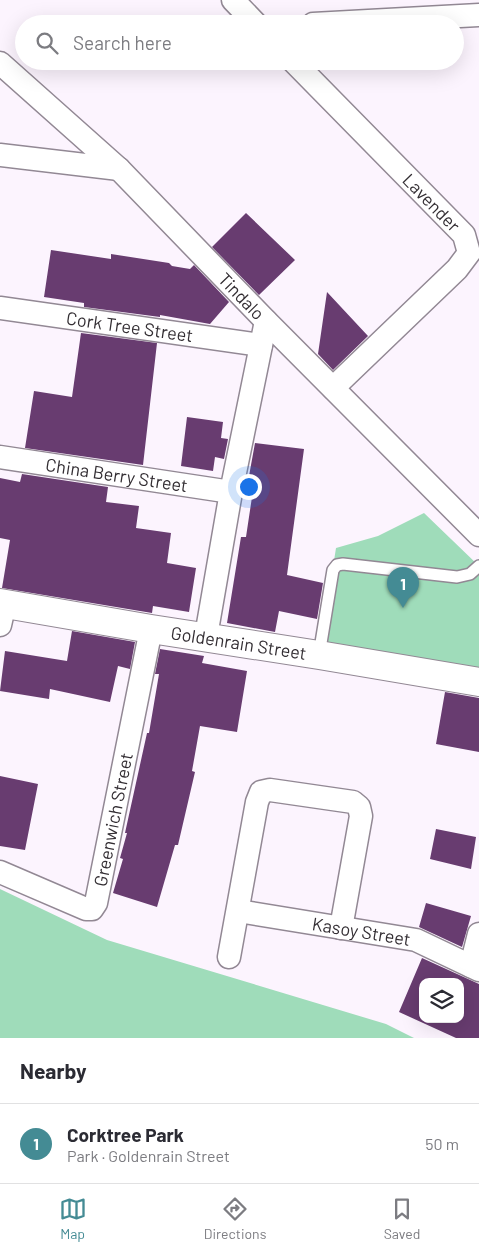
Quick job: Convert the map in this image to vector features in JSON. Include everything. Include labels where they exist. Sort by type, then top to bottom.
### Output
[{"type":"street","points":[[233,0],[247,15]]},
{"type":"street","points":[[464,16],[479,15]]},
{"type":"street","name":"Tindalo","points":[[0,63],[119,169],[266,321],[479,535]]},
{"type":"street","name":"Lavender","points":[[302,70],[464,235],[469,254],[457,269],[332,388]]},
{"type":"street","points":[[0,155],[119,169]]},
{"type":"street","name":"Cork Tree Street","points":[[0,308],[261,345]]},
{"type":"street","points":[[206,636],[266,321]]},
{"type":"street","name":"China Berry Street","points":[[0,457],[232,492]]},
{"type":"street","name":"Goldenrain Street","points":[[2,610],[206,636],[479,682]]},
{"type":"street","name":"Greenwich Street","points":[[0,872],[86,909],[92,909],[96,904],[151,629]]},
{"type":"street","points":[[229,957],[260,792],[270,790],[353,802],[359,806],[361,816],[341,928]]},
{"type":"street","name":"Kasoy Street","points":[[238,911],[416,940],[475,968]]},
{"type":"street","points":[[475,968],[479,934]]},
{"type":"lane","points":[[319,655],[333,570],[336,565],[343,564],[456,577],[470,574],[479,566]]},
{"type":"green space","points":[[424,513],[479,566],[479,673],[320,650],[336,548],[378,536]]},
{"type":"green space","points":[[0,889],[107,940],[386,1024],[414,1038],[0,1038]]},
{"type":"building","points":[[246,213],[295,260],[259,295],[212,247]]},
{"type":"building","points":[[51,250],[111,259],[111,254],[169,263],[172,266],[190,269],[194,265],[229,302],[210,324],[160,315],[160,317],[84,307],[84,303],[44,297]]},
{"type":"building","points":[[327,292],[368,336],[333,370],[318,354]]},
{"type":"building","points":[[81,333],[157,343],[143,465],[25,448],[34,391],[72,397]]},
{"type":"building","points":[[187,417],[223,422],[221,438],[228,439],[224,459],[215,457],[213,471],[181,466]]},
{"type":"building","points":[[255,443],[304,449],[287,575],[323,583],[317,619],[279,611],[275,632],[227,623],[241,537],[246,537],[255,477],[249,476]]},
{"type":"building","points":[[22,474],[108,487],[106,502],[139,506],[136,528],[171,533],[167,563],[196,568],[189,612],[153,606],[152,613],[2,588],[10,540],[0,538],[0,478],[20,482]]},
{"type":"building","points":[[72,631],[135,642],[130,669],[118,666],[110,702],[50,689],[49,699],[0,691],[5,651],[67,661]]},
{"type":"building","points":[[160,649],[204,656],[202,663],[247,671],[237,732],[200,726],[192,771],[195,772],[178,845],[175,845],[157,907],[113,893],[123,859],[120,858],[127,833],[125,833],[147,733],[149,733],[159,674],[155,674]]},
{"type":"building","points":[[445,692],[479,698],[479,752],[436,744]]},
{"type":"building","points":[[0,776],[38,784],[25,850],[0,846]]},
{"type":"building","points":[[436,829],[476,837],[471,869],[430,859]]},
{"type":"building","points":[[426,903],[471,916],[462,947],[419,927]]},
{"type":"building","points":[[422,958],[479,984],[479,1038],[456,1038],[423,1023],[464,1023],[464,978],[419,978],[419,1021],[399,1012]]},
{"type":"place","name":"Corktree Park","points":[[403,608]]}]
